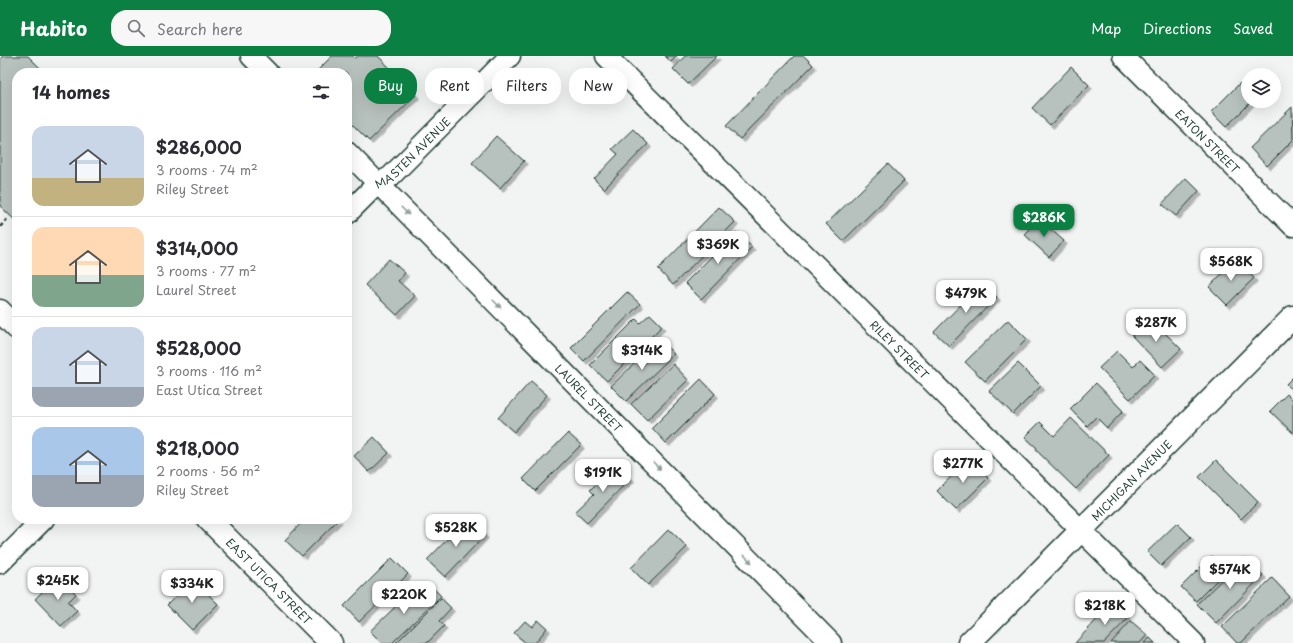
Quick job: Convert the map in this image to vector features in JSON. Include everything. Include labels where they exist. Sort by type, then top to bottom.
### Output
[{"type":"street","points":[[251,56],[263,68]]},
{"type":"street","name":"MASTEN AVENUE","points":[[352,209],[378,183],[390,177],[510,56]]},
{"type":"street","name":"RILEY STREET","points":[[606,56],[1194,643]]},
{"type":"street","name":"EATON STREET","points":[[1123,56],[1293,226]]},
{"type":"street","name":"LAUREL STREET","points":[[352,157],[831,643]]},
{"type":"street","points":[[0,311],[12,323]]},
{"type":"street","name":"MICHIGAN AVENUE","points":[[968,643],[1293,317]]},
{"type":"street","points":[[0,563],[39,524]]},
{"type":"street","name":"EAST UTICA STREET","points":[[213,524],[331,643]]},
{"type":"path","points":[[0,226],[7,220]]},
{"type":"building","points":[[3,56],[28,56],[40,68],[12,68],[12,217],[0,206],[0,59]]},
{"type":"building","points":[[332,56],[353,56],[355,58],[358,56],[378,56],[390,68],[364,68],[364,104],[407,104],[369,141],[352,124],[352,68],[320,68]]},
{"type":"building","points":[[665,56],[677,56],[671,62]]},
{"type":"building","points":[[685,56],[717,56],[688,84],[673,69]]},
{"type":"building","points":[[794,56],[804,56],[813,65],[740,139],[726,126]]},
{"type":"building","points":[[1071,67],[1089,85],[1050,125],[1032,108]]},
{"type":"building","points":[[1240,83],[1241,84],[1241,108],[1245,108],[1226,127],[1211,112]]},
{"type":"building","points":[[1292,107],[1293,140],[1267,166],[1250,148]]},
{"type":"building","points":[[633,129],[648,144],[604,189],[594,179],[618,154],[612,149]]},
{"type":"building","points":[[496,136],[524,161],[500,188],[472,163]]},
{"type":"building","points":[[888,164],[904,181],[843,241],[826,224]]},
{"type":"building","points":[[1186,178],[1199,191],[1176,216],[1162,204]]},
{"type":"building","points":[[719,207],[735,222],[673,285],[658,269]]},
{"type":"building","points":[[1039,219],[1064,241],[1049,257],[1024,234]]},
{"type":"building","points":[[736,232],[752,247],[701,299],[685,283]]},
{"type":"building","points":[[389,259],[405,273],[398,281],[415,296],[397,315],[365,285]]},
{"type":"building","points":[[1235,260],[1254,278],[1227,305],[1209,287]]},
{"type":"building","points":[[982,283],[997,297],[949,346],[934,332]]},
{"type":"building","points":[[627,292],[640,304],[584,361],[571,348]]},
{"type":"building","points":[[650,314],[662,326],[607,381],[590,365],[636,319],[640,323]]},
{"type":"building","points":[[1150,318],[1181,349],[1162,367],[1132,336]]},
{"type":"building","points":[[1008,320],[1027,339],[985,381],[965,362]]},
{"type":"building","points":[[659,339],[674,354],[626,401],[611,386],[638,360],[643,365],[651,357],[646,352]]},
{"type":"building","points":[[1117,351],[1133,367],[1140,360],[1155,375],[1130,399],[1099,368]]},
{"type":"building","points":[[1018,363],[1041,386],[1013,414],[989,391]]},
{"type":"building","points":[[673,364],[688,380],[647,420],[631,404]]},
{"type":"building","points":[[1293,377],[1293,390],[1286,384]]},
{"type":"building","points":[[701,379],[715,394],[666,443],[652,428]]},
{"type":"building","points":[[531,381],[547,395],[514,432],[498,418]]},
{"type":"building","points":[[1096,383],[1123,411],[1107,428],[1096,417],[1087,426],[1070,409]]},
{"type":"building","points":[[1287,394],[1293,400],[1293,433],[1270,411]]},
{"type":"building","points":[[1071,418],[1109,455],[1076,489],[1036,450],[1037,448],[1025,437],[1040,422],[1054,436]]},
{"type":"building","points":[[568,433],[581,445],[535,491],[523,479]]},
{"type":"building","points":[[374,437],[389,453],[369,472],[354,456]]},
{"type":"building","points":[[969,458],[988,478],[956,510],[937,491]]},
{"type":"building","points":[[1216,460],[1258,502],[1241,519],[1199,477]]},
{"type":"building","points":[[616,464],[631,478],[587,523],[575,512],[594,494],[590,490]]},
{"type":"building","points":[[468,518],[485,535],[445,577],[427,560]]},
{"type":"building","points":[[1177,523],[1191,537],[1161,566],[1147,552]]},
{"type":"building","points":[[300,524],[334,524],[302,556],[285,540]]},
{"type":"building","points":[[669,529],[687,547],[648,585],[631,568]]},
{"type":"building","points":[[1212,556],[1226,571],[1196,601],[1181,587]]},
{"type":"building","points":[[1245,557],[1263,575],[1216,623],[1197,604]]},
{"type":"building","points":[[392,558],[408,574],[359,622],[344,606]]},
{"type":"building","points":[[58,576],[76,594],[68,602],[77,611],[61,626],[35,599]]},
{"type":"building","points":[[1272,578],[1289,596],[1241,643],[1237,643],[1222,627]]},
{"type":"building","points":[[193,579],[218,604],[192,630],[167,605]]},
{"type":"building","points":[[432,587],[441,596],[392,643],[382,643],[370,631],[415,588],[422,596]]},
{"type":"building","points":[[441,598],[451,608],[439,621],[444,626],[427,643],[396,643]]},
{"type":"building","points":[[1113,602],[1129,617],[1104,643],[1075,643]]},
{"type":"building","points":[[538,620],[547,628],[535,643],[526,643],[514,633],[525,621],[532,627]]},
{"type":"building","points":[[1131,621],[1147,635],[1140,643],[1111,643]]},
{"type":"building","points":[[1150,638],[1155,643],[1144,643]]}]
